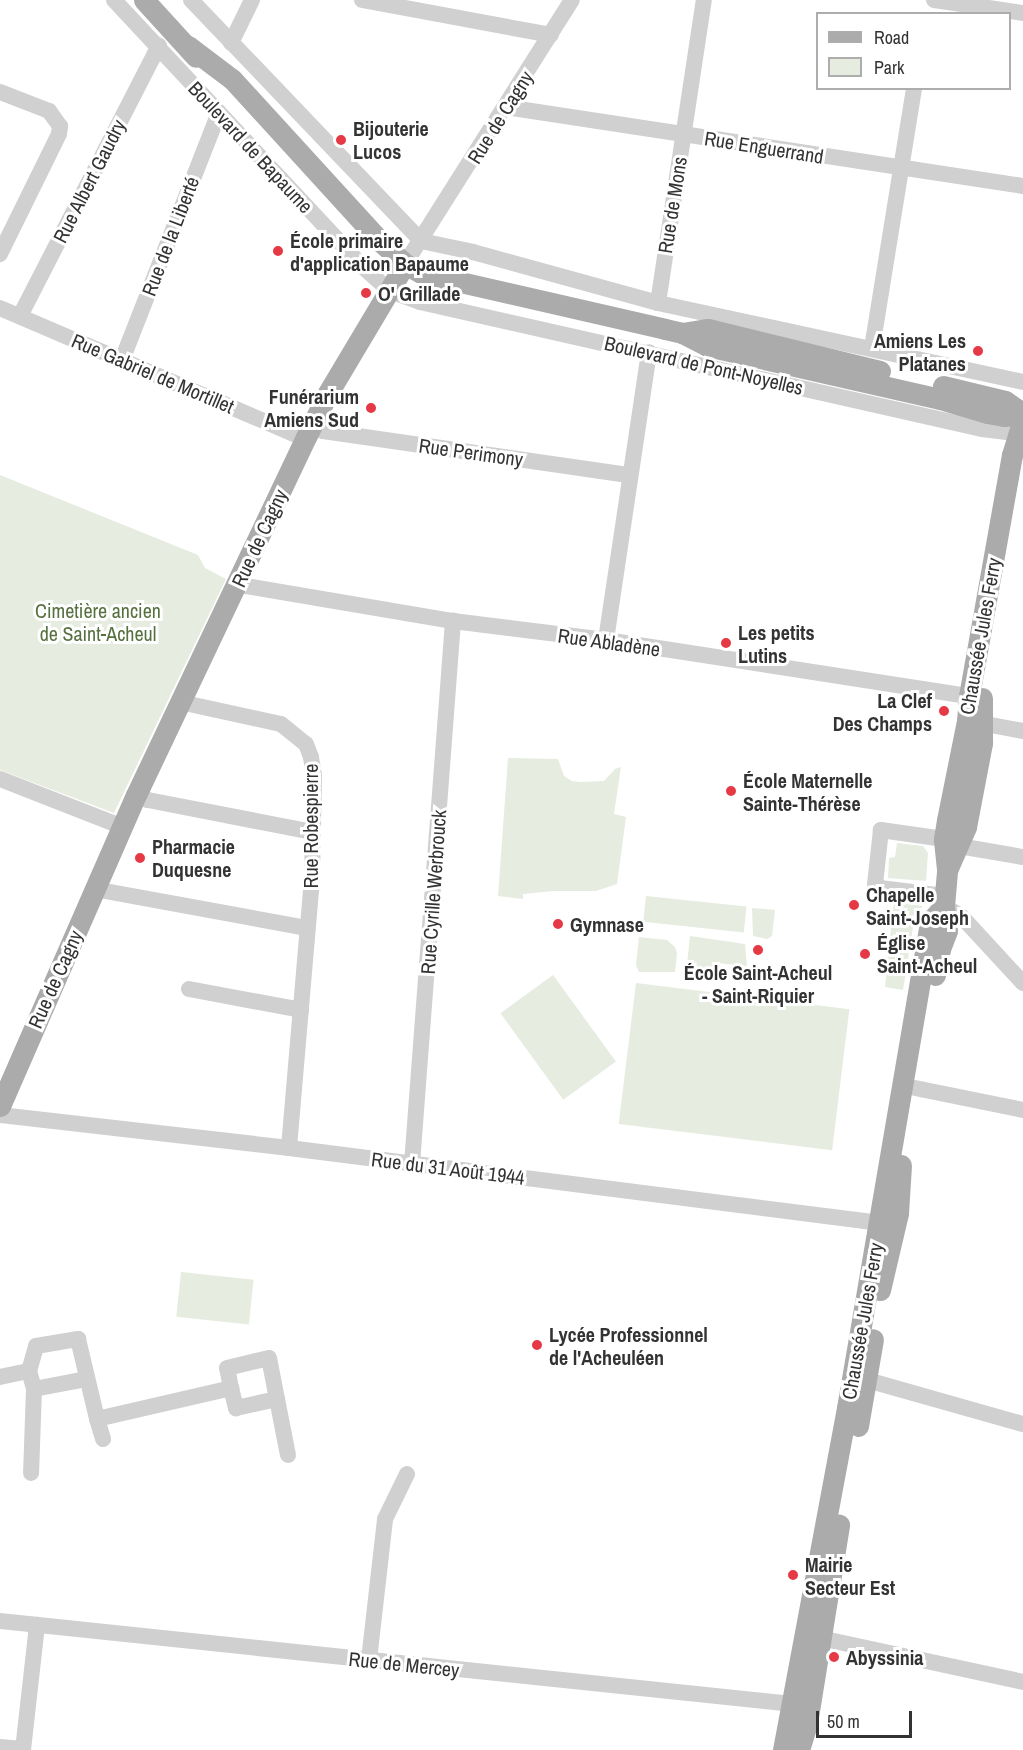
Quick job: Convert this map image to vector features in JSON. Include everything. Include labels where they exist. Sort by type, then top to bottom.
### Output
[{"type":"main road","name":"Boulevard de Bapaume","points":[[144,0],[188,46],[232,79],[279,133],[382,243],[405,264]]},
{"type":"main road","name":"Rue de Cagny","points":[[0,1106],[136,795],[309,431],[405,264]]},
{"type":"main road","name":"Boulevard de Pont-Noyelles","points":[[405,264],[421,273],[448,280],[682,333],[708,329],[992,396],[1005,400],[1022,425]]},
{"type":"main road","name":"Chaussée Jules Ferry","points":[[799,1750],[799,1705],[824,1532],[887,1224],[930,922],[944,901],[947,869],[973,722],[1012,455],[1022,425]]},
{"type":"main road","name":"Chaussée Jules Ferry","points":[[975,697],[1017,493],[1023,478]]},
{"type":"main road","points":[[887,1224],[899,1181],[940,949],[947,931],[944,901]]},
{"type":"main road","name":"Chaussée Jules Ferry","points":[[783,1750],[820,1638],[867,1380],[883,1269],[889,1258],[887,1224]]},
{"type":"street","name":"Boulevard de Bapaume","points":[[114,0],[362,266],[390,291]]},
{"type":"street","points":[[191,0],[422,241],[473,252],[657,303],[1023,382]]},
{"type":"street","points":[[231,43],[252,0]]},
{"type":"street","points":[[362,0],[551,35]]},
{"type":"street","name":"Rue de Cagny","points":[[405,264],[422,241],[572,0]]},
{"type":"street","name":"Rue de Mons","points":[[657,303],[704,0]]},
{"type":"street","points":[[934,0],[1023,13]]},
{"type":"street","name":"Rue Albert Gaudry","points":[[20,316],[159,46]]},
{"type":"street","points":[[872,348],[914,90]]},
{"type":"street","points":[[0,92],[49,111],[60,126],[59,134],[0,254]]},
{"type":"street","name":"Rue Enguerrand","points":[[506,107],[1023,186]]},
{"type":"street","name":"Rue de la Liberté","points":[[122,360],[219,111]]},
{"type":"street","name":"Boulevard de Pont-Noyelles","points":[[390,291],[420,302],[649,352],[1003,434],[1022,425]]},
{"type":"street","name":"Rue Gabriel de Mortillet","points":[[0,308],[294,434],[309,431]]},
{"type":"street","points":[[606,640],[649,352]]},
{"type":"street","name":"Rue Perimony","points":[[309,431],[334,432],[630,475]]},
{"type":"street","name":"Rue Abladène","points":[[238,582],[246,586],[453,621],[606,640],[975,697]]},
{"type":"street","name":"Rue Cyrille Werbrouck","points":[[412,1164],[453,621]]},
{"type":"street","name":"Rue Robespierre","points":[[180,702],[281,724],[298,735],[306,744],[311,757],[312,832],[307,928],[290,1148]]},
{"type":"street","points":[[973,722],[1023,731]]},
{"type":"street","points":[[0,778],[123,827]]},
{"type":"street","points":[[136,795],[148,800],[312,832]]},
{"type":"street","points":[[1023,857],[874,829],[875,884],[880,888],[944,901],[962,917],[1023,983]]},
{"type":"street","points":[[94,889],[307,928]]},
{"type":"street","points":[[189,989],[301,1010]]},
{"type":"street","points":[[915,1088],[1023,1110]]},
{"type":"street","name":"Rue du 31 Août 1944","points":[[0,1115],[290,1148],[887,1224]]},
{"type":"street","points":[[31,1473],[34,1389],[29,1371],[36,1346],[78,1339],[103,1439]]},
{"type":"street","points":[[278,1399],[236,1408],[227,1368],[269,1358],[278,1399],[288,1455]]},
{"type":"street","points":[[0,1377],[29,1371]]},
{"type":"street","points":[[34,1389],[87,1379]]},
{"type":"street","points":[[867,1380],[1023,1424]]},
{"type":"street","points":[[97,1419],[231,1388]]},
{"type":"street","points":[[369,1660],[385,1519],[406,1474]]},
{"type":"street","name":"Rue de Mercey","points":[[0,1621],[799,1705]]},
{"type":"street","points":[[0,1747],[23,1750],[37,1625]]},
{"type":"street","points":[[820,1638],[1023,1682]]},
{"type":"green space","name":"Cimetière ancien de Saint-Acheul","points":[[0,475],[198,555],[205,568],[226,579],[114,813],[0,770]]},
{"type":"green space","points":[[508,758],[558,759],[564,776],[572,781],[580,782],[604,781],[615,769],[621,767],[614,814],[626,817],[617,884],[596,891],[523,894],[523,899],[498,896]]},
{"type":"green space","points":[[897,843],[923,846],[928,853],[926,881],[888,878],[889,858],[895,857]]},
{"type":"green space","points":[[646,896],[746,907],[744,932],[643,922]]},
{"type":"green space","points":[[894,901],[922,906],[919,925],[913,927],[903,990],[885,987]]},
{"type":"green space","points":[[752,908],[775,910],[772,936],[767,939],[753,936]]},
{"type":"green space","points":[[690,936],[745,944],[747,966],[717,963],[716,975],[686,974]]},
{"type":"green space","points":[[639,937],[667,940],[675,947],[677,953],[675,972],[639,972],[636,965]]},
{"type":"green space","points":[[553,975],[616,1062],[563,1100],[500,1013]]},
{"type":"green space","points":[[636,983],[849,1009],[832,1150],[619,1124]]},
{"type":"green space","points":[[181,1272],[254,1280],[249,1324],[176,1317]]},
{"type":"place","name":"Bijouterie Lucos","points":[[341,140]]},
{"type":"place","name":"École primaire d'application Bapaume","points":[[278,251]]},
{"type":"place","name":"O' Grillade","points":[[366,293]]},
{"type":"place","name":"Amiens Les Platanes","points":[[978,351]]},
{"type":"place","name":"Funérarium Amiens Sud","points":[[371,408]]},
{"type":"place","name":"Les petits Lutins","points":[[726,643]]},
{"type":"place","name":"La Clef Des Champs","points":[[944,711]]},
{"type":"place","name":"École Maternelle Sainte-Thérèse","points":[[731,791]]},
{"type":"place","name":"Pharmacie Duquesne","points":[[140,858]]},
{"type":"place","name":"Chapelle Saint-Joseph","points":[[854,905]]},
{"type":"place","name":"Gymnase","points":[[558,924]]},
{"type":"place","name":"École Saint-Acheul - Saint-Riquier","points":[[758,950]]},
{"type":"place","name":"Église Saint-Acheul","points":[[865,954]]},
{"type":"place","name":"Lycée Professionnel de l'Acheuléen","points":[[537,1345]]},
{"type":"place","name":"Mairie Secteur Est","points":[[793,1575]]},
{"type":"place","name":"Abyssinia","points":[[834,1657]]}]
